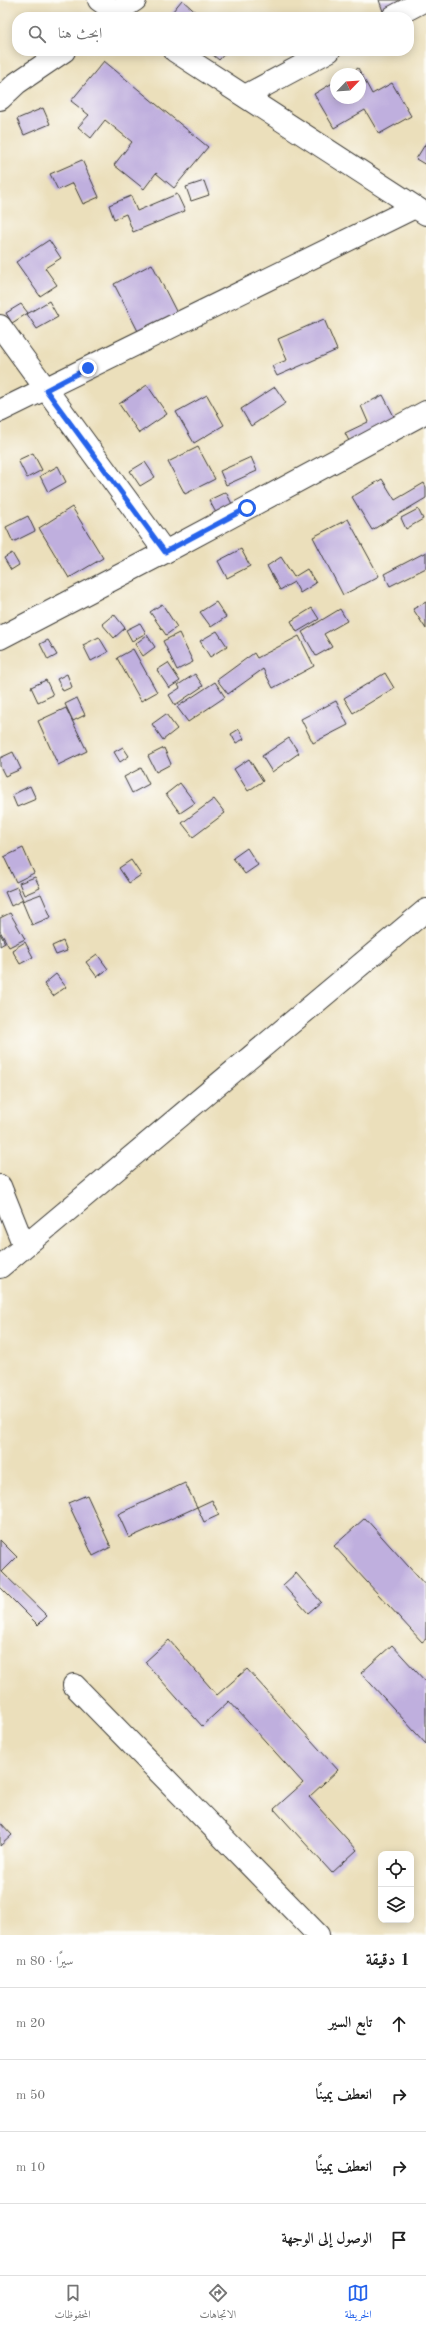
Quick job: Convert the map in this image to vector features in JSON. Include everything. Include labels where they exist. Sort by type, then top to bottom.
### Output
[{"type":"street","points":[[112,12],[135,0]]},
{"type":"street","points":[[402,12],[425,0]]},
{"type":"street","points":[[0,99],[17,83],[57,56]]},
{"type":"street","points":[[183,56],[421,210]]},
{"type":"street","points":[[245,96],[320,56]]},
{"type":"street","points":[[0,411],[421,210]]},
{"type":"street","points":[[0,326],[165,552]]},
{"type":"street","points":[[0,638],[165,552],[426,412]]},
{"type":"street","points":[[0,1267],[426,910]]},
{"type":"street","points":[[0,1186],[24,1246]]},
{"type":"street","points":[[74,1684],[318,1935]]},
{"type":"building","points":[[182,0],[195,12],[172,12]]},
{"type":"building","points":[[379,0],[400,0],[403,7],[389,12],[383,12]]},
{"type":"building","points":[[214,56],[223,56],[219,60]]},
{"type":"building","points":[[104,61],[208,147],[174,188],[156,173],[144,189],[114,165],[132,142],[105,120],[91,138],[78,127],[89,115],[71,101]]},
{"type":"building","points":[[366,83],[372,94],[392,83],[411,116],[379,134],[365,110],[334,128],[314,94],[330,85],[330,104],[366,104]]},
{"type":"building","points":[[43,108],[50,124],[24,135],[17,119]]},
{"type":"building","points":[[426,143],[426,165],[416,159]]},
{"type":"building","points":[[82,160],[99,197],[83,204],[73,183],[58,190],[50,174]]},
{"type":"building","points":[[204,181],[209,195],[191,201],[186,187]]},
{"type":"building","points":[[177,194],[185,211],[133,232],[126,214],[114,219],[109,205],[131,196],[137,211]]},
{"type":"building","points":[[49,240],[61,258],[45,268],[57,285],[40,296],[16,262]]},
{"type":"building","points":[[152,264],[180,319],[142,339],[114,284]]},
{"type":"building","points":[[49,301],[58,317],[37,329],[27,314]]},
{"type":"building","points":[[21,304],[28,313],[12,323],[6,313]]},
{"type":"building","points":[[324,319],[337,350],[277,376],[272,366],[287,360],[278,339]]},
{"type":"building","points":[[147,385],[167,414],[139,433],[119,404]]},
{"type":"building","points":[[275,387],[286,403],[251,426],[241,409]]},
{"type":"building","points":[[207,395],[224,425],[194,443],[176,412]]},
{"type":"building","points":[[383,395],[399,426],[353,449],[345,433],[368,422],[361,406]]},
{"type":"building","points":[[198,447],[215,479],[185,494],[168,462]]},
{"type":"building","points":[[33,453],[42,470],[27,478],[18,460]]},
{"type":"building","points":[[251,457],[257,471],[226,485],[220,471]]},
{"type":"building","points":[[145,462],[155,477],[140,486],[130,471]]},
{"type":"building","points":[[58,466],[66,482],[48,492],[40,476]]},
{"type":"building","points":[[382,479],[395,500],[424,483],[426,487],[426,498],[372,530],[352,497]]},
{"type":"building","points":[[226,492],[237,514],[221,522],[209,500]]},
{"type":"building","points":[[72,507],[103,558],[69,578],[39,528]]},
{"type":"building","points":[[418,509],[423,519],[406,529],[401,518]]},
{"type":"building","points":[[28,516],[35,531],[13,542],[6,527]]},
{"type":"building","points":[[348,519],[379,576],[343,595],[313,537]]},
{"type":"building","points":[[241,549],[250,566],[227,578],[218,561]]},
{"type":"building","points":[[426,552],[426,568],[390,586],[384,574]]},
{"type":"building","points":[[12,553],[19,565],[11,570],[4,558]]},
{"type":"building","points":[[281,557],[294,577],[307,569],[316,583],[300,593],[294,582],[280,590],[267,566]]},
{"type":"building","points":[[216,602],[226,617],[211,627],[200,612]]},
{"type":"building","points":[[426,602],[426,629],[413,609]]},
{"type":"building","points":[[162,604],[177,627],[166,635],[150,612]]},
{"type":"building","points":[[312,608],[319,619],[297,632],[291,621]]},
{"type":"building","points":[[340,609],[347,621],[324,634],[332,647],[316,656],[302,632]]},
{"type":"building","points":[[114,614],[125,628],[114,638],[102,624]]},
{"type":"building","points":[[140,623],[146,633],[132,641],[126,630]]},
{"type":"building","points":[[217,631],[227,646],[210,657],[200,641]]},
{"type":"building","points":[[179,633],[193,662],[177,670],[163,641]]},
{"type":"building","points":[[147,635],[155,647],[143,656],[135,644]]},
{"type":"building","points":[[299,636],[314,666],[273,688],[263,669],[228,694],[217,680],[254,653],[257,658]]},
{"type":"building","points":[[99,637],[108,652],[91,661],[83,645]]},
{"type":"building","points":[[48,640],[57,655],[48,660],[40,644]]},
{"type":"building","points":[[133,649],[157,692],[141,701],[117,658]]},
{"type":"building","points":[[168,663],[180,681],[169,688],[157,670]]},
{"type":"building","points":[[385,673],[394,688],[353,713],[344,698]]},
{"type":"building","points":[[67,674],[72,687],[63,691],[57,679]]},
{"type":"building","points":[[195,674],[203,686],[175,705],[169,695],[180,688],[178,685]]},
{"type":"building","points":[[46,680],[53,695],[38,702],[31,687]]},
{"type":"building","points":[[215,682],[225,697],[188,722],[177,707]]},
{"type":"building","points":[[77,698],[85,715],[73,721],[65,704]]},
{"type":"building","points":[[336,701],[348,725],[313,743],[301,719]]},
{"type":"building","points":[[66,708],[87,751],[58,765],[38,721]]},
{"type":"building","points":[[166,714],[177,729],[163,740],[152,724]]},
{"type":"building","points":[[239,729],[244,739],[236,743],[231,734]]},
{"type":"building","points":[[289,738],[299,753],[272,772],[262,756]]},
{"type":"building","points":[[123,747],[129,756],[120,762],[114,752]]},
{"type":"building","points":[[164,748],[171,764],[156,772],[148,756]]},
{"type":"building","points":[[13,752],[21,769],[5,776],[0,766],[0,758]]},
{"type":"building","points":[[249,759],[263,781],[248,791],[234,769]]},
{"type":"building","points":[[141,768],[149,784],[132,793],[124,777]]},
{"type":"building","points":[[180,783],[195,803],[180,813],[166,794]]},
{"type":"building","points":[[30,786],[36,799],[17,807],[12,795]]},
{"type":"building","points":[[214,799],[225,813],[193,837],[182,823]]},
{"type":"building","points":[[23,848],[34,873],[16,882],[4,857]]},
{"type":"building","points":[[247,848],[258,865],[245,874],[233,858]]},
{"type":"building","points":[[131,860],[141,875],[129,883],[119,868]]},
{"type":"building","points":[[35,877],[40,888],[24,895],[19,883]]},
{"type":"building","points":[[17,887],[23,900],[11,906],[5,892]]},
{"type":"building","points":[[41,894],[51,917],[32,925],[22,901]]},
{"type":"building","points":[[10,913],[25,939],[9,947],[0,931],[0,918]]},
{"type":"building","points":[[0,933],[5,943],[0,946]]},
{"type":"building","points":[[63,941],[67,951],[56,955],[52,946]]},
{"type":"building","points":[[25,942],[33,957],[20,964],[12,950]]},
{"type":"building","points":[[97,954],[108,969],[97,977],[86,962]]},
{"type":"building","points":[[56,974],[66,987],[53,996],[44,984]]},
{"type":"building","points":[[185,1483],[197,1507],[129,1538],[118,1514]]},
{"type":"building","points":[[87,1495],[111,1547],[93,1556],[68,1503]]},
{"type":"building","points":[[212,1500],[219,1515],[204,1522],[197,1507]]},
{"type":"building","points":[[365,1518],[426,1586],[426,1639],[422,1642],[334,1546]]},
{"type":"building","points":[[0,1540],[17,1557],[2,1572],[47,1616],[38,1625],[0,1587]]},
{"type":"building","points":[[296,1573],[321,1602],[308,1613],[283,1585]]},
{"type":"building","points":[[169,1640],[217,1695],[247,1669],[338,1770],[309,1797],[357,1850],[332,1873],[274,1809],[303,1783],[229,1701],[202,1726],[145,1662]]},
{"type":"building","points":[[392,1645],[426,1682],[426,1744],[361,1673]]},
{"type":"building","points":[[0,1822],[12,1835],[0,1846]]},
{"type":"route","points":[[88,368],[46,390],[165,552],[247,508]]}]
